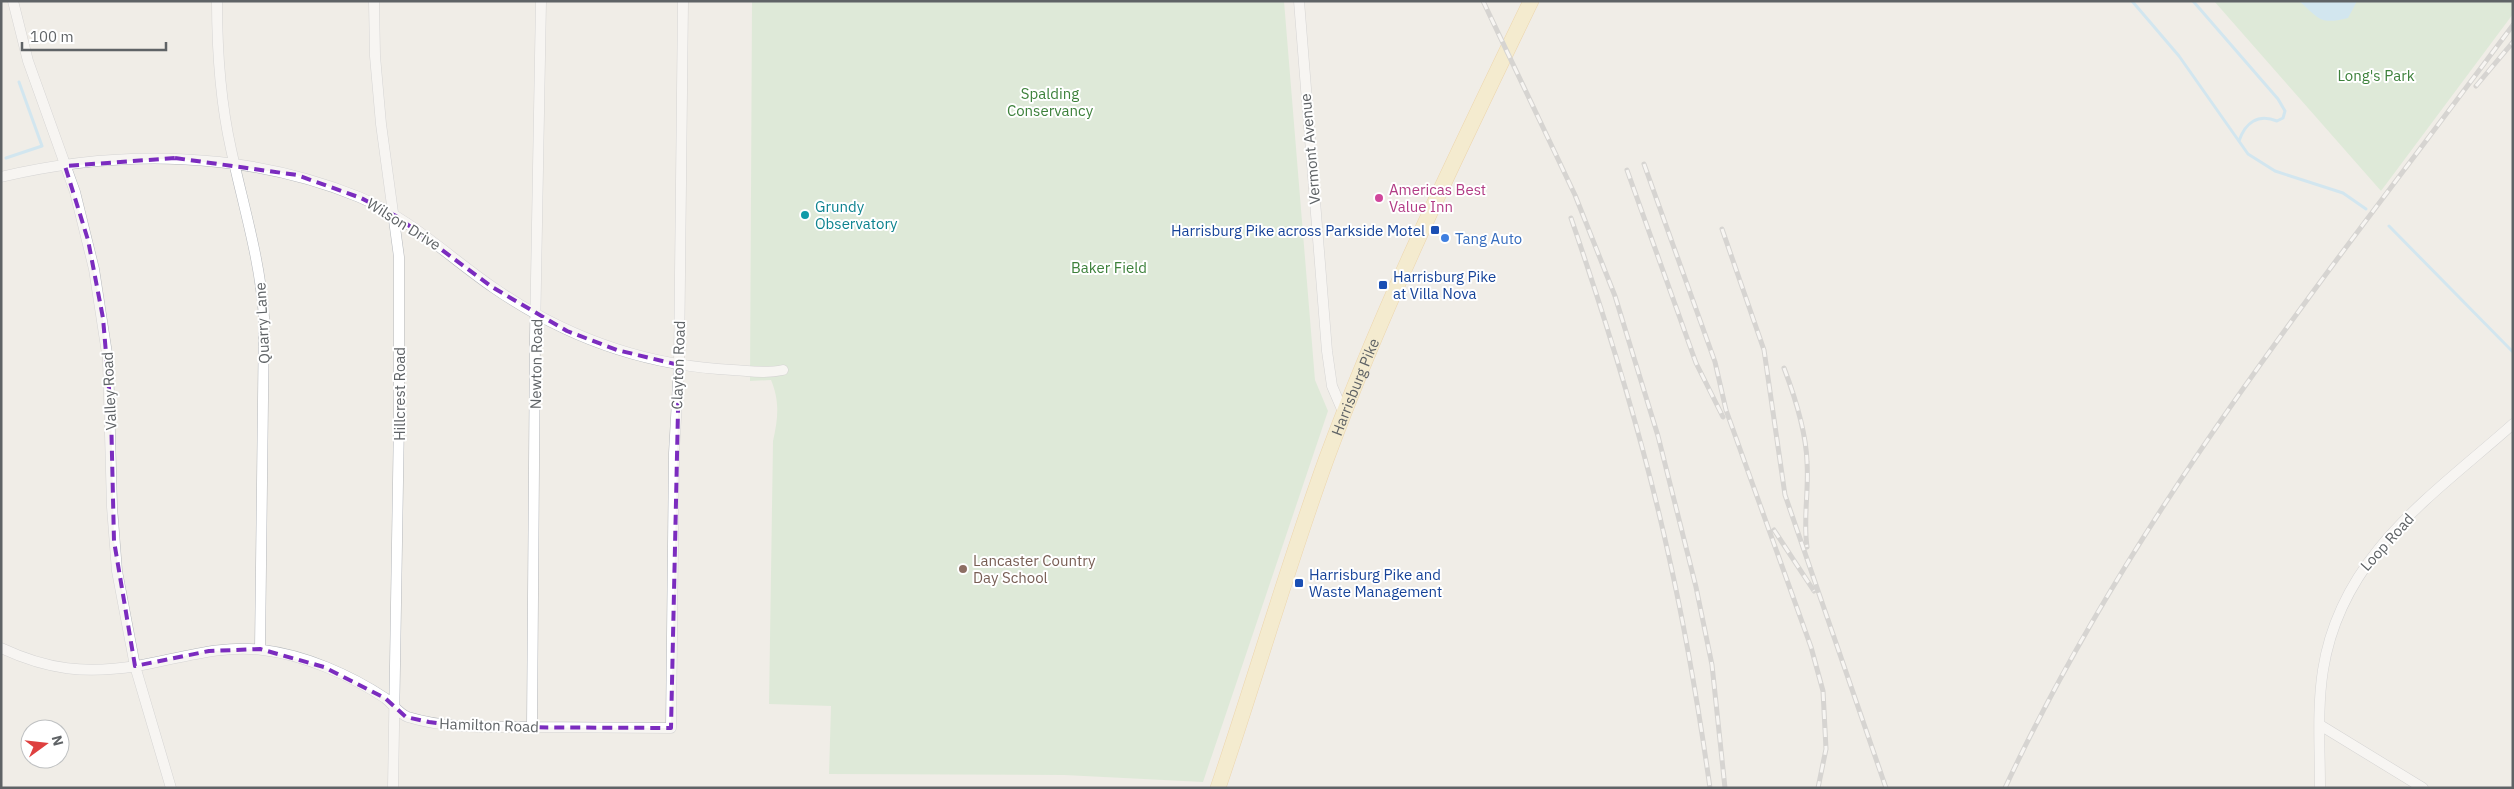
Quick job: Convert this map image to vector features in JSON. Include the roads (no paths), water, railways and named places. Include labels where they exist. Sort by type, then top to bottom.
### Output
[{"type":"main road","name":"Harrisburg Pike","points":[[1218,788],[1298,542],[1344,414],[1420,234],[1531,1]]},
{"type":"street","name":"Valley Road","points":[[13,1],[28,61],[65,166],[88,240],[103,318],[111,412],[114,541],[117,571],[135,666],[170,788]]},
{"type":"street","name":"Quarry Lane","points":[[217,1],[222,96],[235,164],[259,268],[264,317],[260,649]]},
{"type":"street","name":"Hillcrest Road","points":[[374,1],[375,56],[381,124],[396,216],[399,256],[399,420],[393,788]]},
{"type":"street","name":"Newton Road","points":[[532,727],[535,336],[537,315],[541,1]]},
{"type":"street","name":"Clayton Road","points":[[671,728],[674,453],[679,364],[683,1]]},
{"type":"street","name":"Vermont Avenue","points":[[1299,1],[1327,351],[1333,392],[1344,414]]},
{"type":"street","name":"Wilson Drive","points":[[1,177],[65,166],[175,158],[235,164],[297,175],[361,198],[396,216],[418,230],[492,287],[567,331],[617,350],[699,368],[770,372],[783,370]]},
{"type":"street","name":"Loop Road","points":[[2320,788],[2321,687],[2327,648],[2336,620],[2357,576],[2397,527],[2513,424]]},
{"type":"street","name":"Hamilton Road","points":[[1,648],[52,668],[83,670],[135,666],[209,652],[260,649],[277,652],[324,667],[385,698],[406,716],[442,724],[671,728]]},
{"type":"street","points":[[2320,725],[2423,788]]},
{"type":"water","points":[[2299,1],[2357,1],[2348,18],[2331,21],[2320,19]]},
{"type":"waterway","points":[[2132,1],[2179,56],[2248,154],[2275,171],[2343,193],[2366,209]]},
{"type":"waterway","points":[[2193,1],[2278,99],[2285,111],[2283,118],[2277,121],[2264,118],[2253,121],[2245,129],[2239,141]]},
{"type":"waterway","points":[[6,158],[42,146],[19,82]]},
{"type":"waterway","points":[[2389,226],[2513,352]]},
{"type":"railway","points":[[1483,1],[1575,195],[1615,296],[1658,436],[1696,587],[1712,665],[1725,788]]},
{"type":"railway","points":[[2005,788],[2057,685],[2114,586],[2175,489],[2307,301],[2513,25]]},
{"type":"railway","points":[[2476,86],[2513,42]]},
{"type":"railway","points":[[1644,164],[1715,362],[1726,410],[1811,647],[1823,691],[1826,749],[1818,788]]},
{"type":"railway","points":[[1627,170],[1696,363],[1723,417]]},
{"type":"railway","points":[[1571,218],[1625,386],[1659,514],[1687,643],[1710,788]]},
{"type":"railway","points":[[1722,229],[1764,350],[1785,495],[1886,788]]},
{"type":"railway","points":[[1784,368],[1805,438],[1807,547]]},
{"type":"railway","points":[[1774,530],[1814,591]]},
{"type":"place","name":"Americas Best Value Inn","points":[[1379,198]]},
{"type":"place","name":"Grundy Observatory","points":[[805,215]]},
{"type":"place","name":"Harrisburg Pike across Parkside Motel","points":[[1435,230]]},
{"type":"place","name":"Tang Auto","points":[[1445,238]]},
{"type":"place","name":"Harrisburg Pike at Villa Nova","points":[[1383,285]]},
{"type":"place","name":"Lancaster Country Day School","points":[[963,569]]},
{"type":"place","name":"Harrisburg Pike and Waste Management","points":[[1299,583]]},
{"type":"park label","name":"Long's Park","points":[[2376,75]]},
{"type":"park label","name":"Spalding Conservancy","points":[[1050,102]]},
{"type":"park label","name":"Baker Field","points":[[1109,267]]}]
